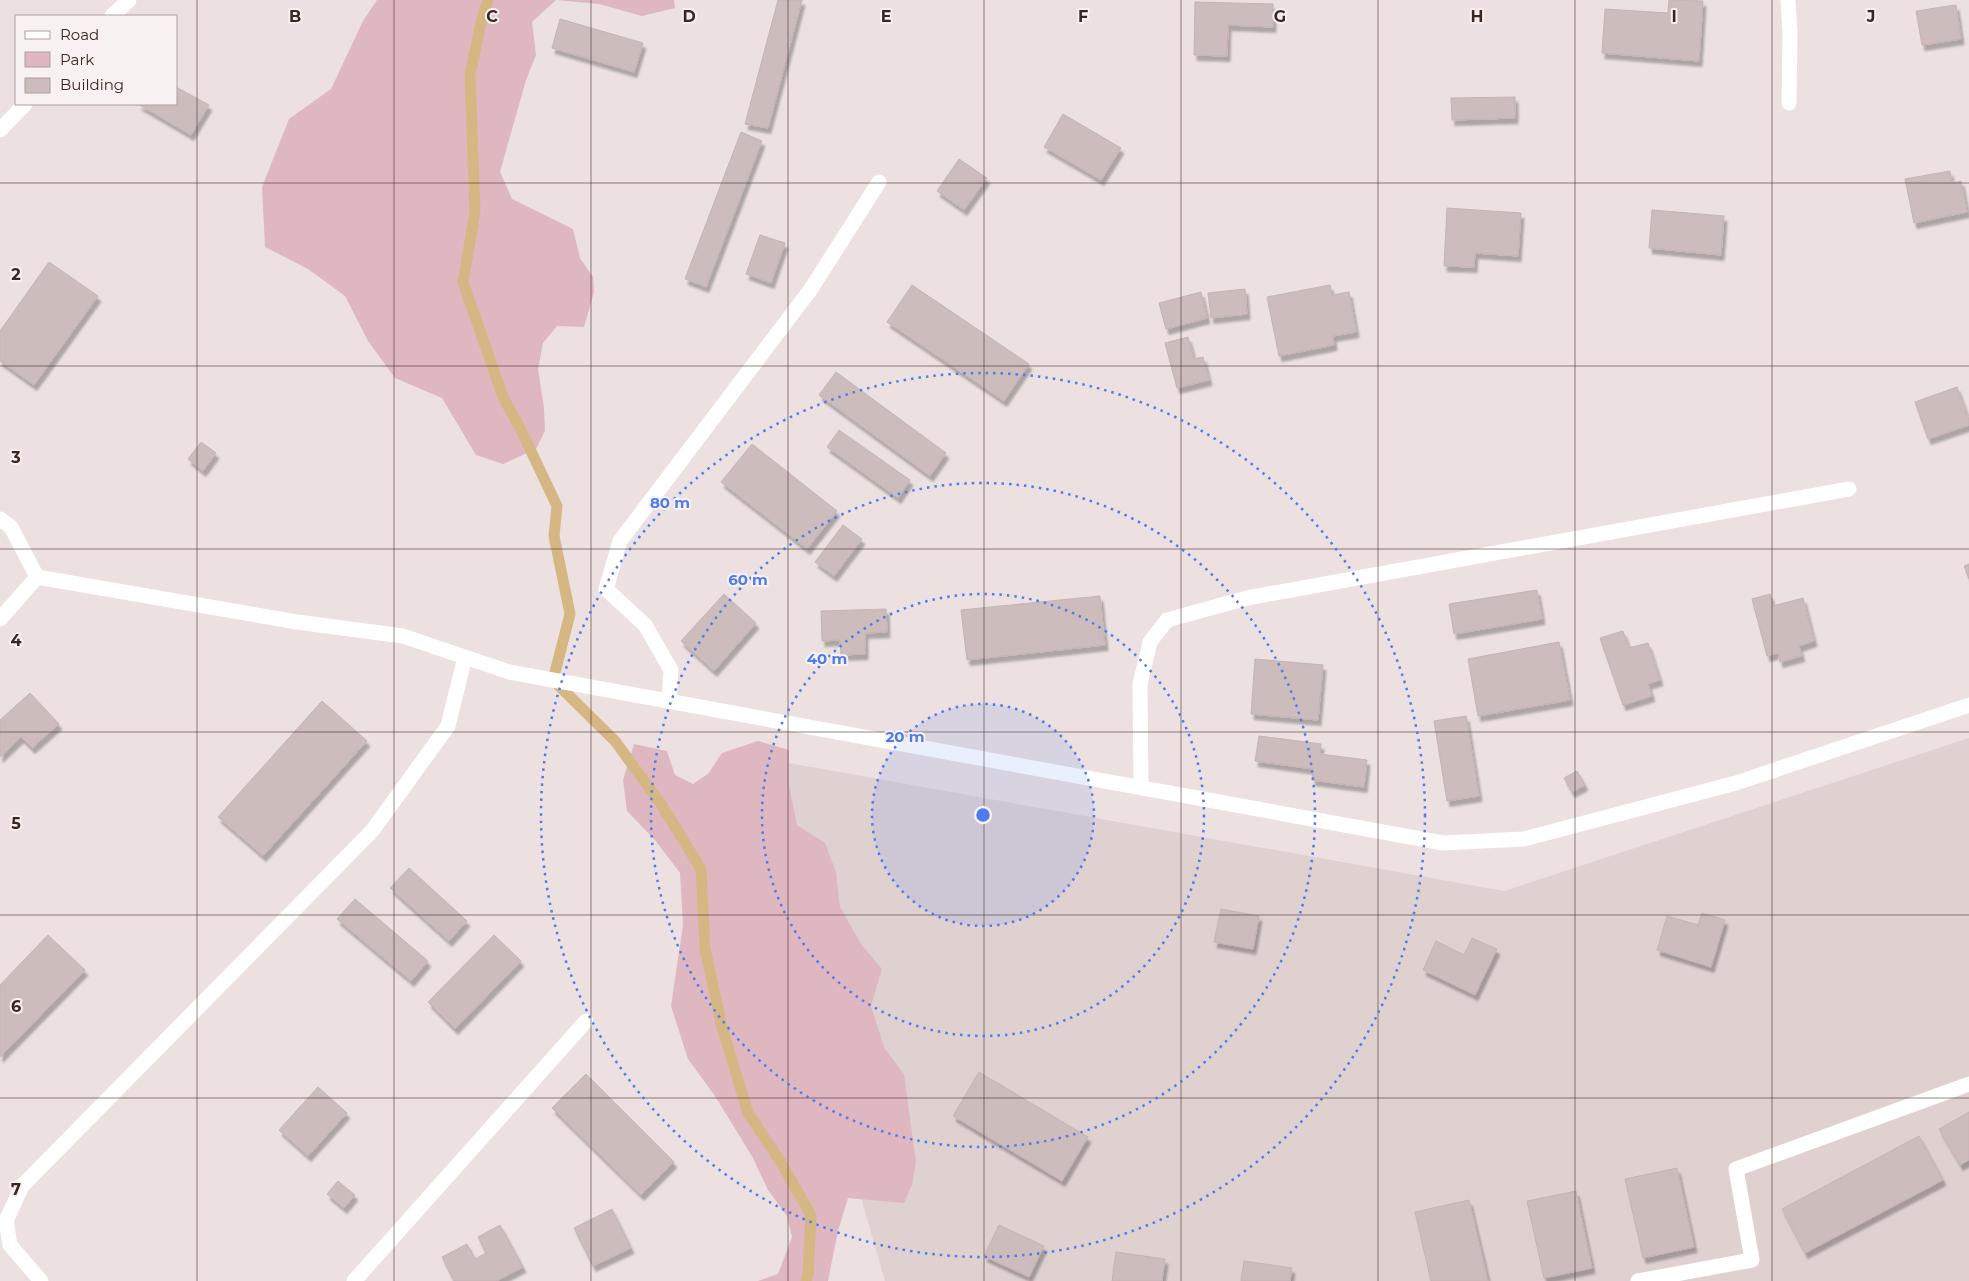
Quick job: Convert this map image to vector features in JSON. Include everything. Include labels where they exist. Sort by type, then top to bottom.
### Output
[{"type":"street","points":[[113,15],[129,0]]},
{"type":"street","points":[[1788,0],[1790,33],[1789,103]]},
{"type":"street","points":[[0,130],[24,105]]},
{"type":"street","points":[[669,701],[671,670],[644,625],[606,590],[620,541],[811,289],[879,182]]},
{"type":"street","points":[[1141,788],[1140,684],[1150,642],[1167,620],[1247,598],[1849,490]]},
{"type":"street","points":[[0,519],[12,527],[37,577]]},
{"type":"street","points":[[37,577],[297,622],[403,636],[509,672],[1443,843],[1524,839],[1736,783],[1969,705]]},
{"type":"street","points":[[0,620],[37,577]]},
{"type":"street","points":[[41,1281],[10,1245],[6,1221],[6,1203],[372,831],[448,726],[465,657]]},
{"type":"street","points":[[354,1281],[586,1021]]},
{"type":"street","points":[[1638,1281],[1752,1260],[1736,1169],[1969,1084]]},
{"type":"shaded area","points":[[1969,738],[1969,1281],[885,1281],[733,753],[1504,891]]},
{"type":"green space","points":[[377,0],[556,0],[532,22],[536,55],[526,80],[500,172],[512,199],[573,229],[580,258],[593,277],[594,292],[584,327],[557,326],[543,343],[538,369],[544,408],[545,431],[533,455],[525,454],[503,464],[476,455],[442,398],[395,378],[368,341],[345,296],[308,269],[265,247],[262,187],[289,119],[331,89],[363,21]]},
{"type":"green space","points":[[556,0],[674,0],[675,8],[642,16],[599,4]]},
{"type":"green space","points":[[758,741],[789,750],[789,785],[797,825],[825,843],[836,872],[840,907],[861,944],[882,969],[871,1006],[885,1049],[904,1074],[916,1162],[912,1185],[904,1203],[848,1198],[838,1231],[828,1281],[758,1281],[778,1274],[792,1237],[787,1216],[768,1190],[753,1158],[715,1096],[688,1059],[671,1006],[683,925],[680,873],[655,840],[627,811],[623,780],[634,744],[667,751],[675,775],[693,784],[708,774],[722,753]]},
{"type":"building","points":[[778,0],[802,0],[768,128],[745,124]]},
{"type":"building","points":[[1669,0],[1703,1],[1699,61],[1602,53],[1605,9],[1668,13]]},
{"type":"building","points":[[1195,2],[1273,4],[1273,27],[1228,25],[1227,56],[1194,55]]},
{"type":"building","points":[[1956,5],[1961,39],[1922,45],[1916,11]]},
{"type":"building","points":[[560,19],[643,43],[634,72],[552,48]]},
{"type":"building","points":[[178,88],[209,105],[191,135],[140,105],[178,105]]},
{"type":"building","points":[[1515,97],[1515,118],[1452,120],[1451,98]]},
{"type":"building","points":[[1063,114],[1121,148],[1101,180],[1044,147]]},
{"type":"building","points":[[741,132],[762,141],[706,287],[685,279]]},
{"type":"building","points":[[959,159],[987,178],[964,210],[937,191]]},
{"type":"building","points":[[1950,171],[1952,183],[1961,181],[1967,212],[1914,223],[1905,179]]},
{"type":"building","points":[[1447,208],[1521,213],[1518,256],[1475,253],[1474,267],[1444,266]]},
{"type":"building","points":[[1652,210],[1724,216],[1721,255],[1649,248]]},
{"type":"building","points":[[760,235],[785,243],[771,283],[746,274]]},
{"type":"building","points":[[49,262],[98,296],[34,385],[0,361],[0,331]]},
{"type":"building","points":[[912,285],[1029,364],[1004,401],[887,322]]},
{"type":"building","points":[[1330,285],[1332,295],[1349,292],[1356,332],[1333,336],[1334,345],[1279,356],[1267,297]]},
{"type":"building","points":[[1245,289],[1247,314],[1211,318],[1208,293]]},
{"type":"building","points":[[1201,292],[1207,318],[1166,329],[1159,303]]},
{"type":"building","points":[[1188,337],[1194,359],[1203,357],[1209,380],[1177,388],[1165,343]]},
{"type":"building","points":[[836,372],[946,453],[930,476],[819,395]]},
{"type":"building","points":[[1957,387],[1969,420],[1969,425],[1928,439],[1915,402]]},
{"type":"building","points":[[839,430],[910,480],[898,498],[827,447]]},
{"type":"building","points":[[201,442],[216,453],[203,471],[188,459]]},
{"type":"building","points":[[752,444],[837,511],[807,549],[721,482]]},
{"type":"building","points":[[843,525],[862,539],[834,576],[815,562]]},
{"type":"building","points":[[1969,564],[1969,579],[1964,566]]},
{"type":"building","points":[[1537,590],[1542,619],[1454,634],[1449,604]]},
{"type":"building","points":[[724,594],[756,623],[714,671],[681,641]]},
{"type":"building","points":[[1770,594],[1773,606],[1803,598],[1814,641],[1799,646],[1802,656],[1780,662],[1778,653],[1767,656],[1752,599]]},
{"type":"building","points":[[1100,596],[1105,645],[967,660],[961,610]]},
{"type":"building","points":[[886,609],[887,632],[865,633],[865,654],[841,655],[840,640],[822,641],[821,611]]},
{"type":"building","points":[[1623,631],[1629,648],[1648,643],[1660,680],[1648,684],[1652,696],[1623,705],[1600,638]]},
{"type":"building","points":[[1559,642],[1570,700],[1478,716],[1468,659]]},
{"type":"building","points":[[1255,659],[1323,665],[1318,720],[1251,714]]},
{"type":"building","points":[[30,693],[59,724],[32,748],[21,737],[0,757],[0,720]]},
{"type":"building","points":[[322,701],[367,741],[263,856],[218,817]]},
{"type":"building","points":[[1466,716],[1479,796],[1447,801],[1434,721]]},
{"type":"building","points":[[1259,736],[1321,744],[1320,754],[1367,760],[1364,787],[1312,780],[1313,769],[1255,761]]},
{"type":"building","points":[[1577,771],[1585,785],[1572,792],[1564,778]]},
{"type":"building","points":[[409,868],[467,921],[449,941],[390,888]]},
{"type":"building","points":[[355,899],[428,961],[411,981],[337,919]]},
{"type":"building","points":[[1221,909],[1259,916],[1253,949],[1214,942]]},
{"type":"building","points":[[1702,913],[1725,920],[1711,967],[1657,950],[1667,916],[1698,925]]},
{"type":"building","points":[[48,935],[85,970],[0,1057],[0,985]]},
{"type":"building","points":[[494,935],[521,961],[455,1029],[428,1002]]},
{"type":"building","points":[[1472,938],[1497,949],[1475,995],[1423,970],[1436,941],[1464,955]]},
{"type":"building","points":[[979,1072],[1088,1137],[1062,1181],[953,1116]]},
{"type":"building","points":[[586,1074],[674,1162],[641,1195],[552,1108]]},
{"type":"building","points":[[318,1087],[347,1113],[308,1156],[279,1130]]},
{"type":"building","points":[[1969,1112],[1969,1160],[1960,1165],[1939,1129]]},
{"type":"building","points":[[1919,1136],[1943,1180],[1805,1253],[1782,1209]]},
{"type":"building","points":[[1677,1168],[1694,1247],[1643,1258],[1625,1179]]},
{"type":"building","points":[[338,1181],[355,1195],[344,1208],[327,1194]]},
{"type":"building","points":[[1576,1191],[1592,1268],[1544,1278],[1527,1201]]},
{"type":"building","points":[[1469,1200],[1488,1281],[1431,1281],[1415,1212]]},
{"type":"building","points":[[612,1209],[631,1248],[593,1266],[574,1228]]},
{"type":"building","points":[[500,1225],[523,1267],[496,1281],[454,1281],[442,1257],[467,1244],[475,1259],[486,1253],[478,1237]]},
{"type":"building","points":[[999,1225],[1044,1246],[1029,1277],[984,1256]]},
{"type":"building","points":[[1116,1252],[1165,1259],[1162,1281],[1112,1281]]},
{"type":"building","points":[[1244,1261],[1292,1268],[1290,1281],[1241,1281]]},
{"type":"waterway","points":[[488,0],[482,18],[470,75],[475,212],[463,282],[503,397],[557,506],[554,536],[570,614],[553,680],[615,741],[661,804],[701,869],[705,948],[722,1027],[748,1113],[780,1161],[811,1215],[808,1275],[806,1281]]}]
